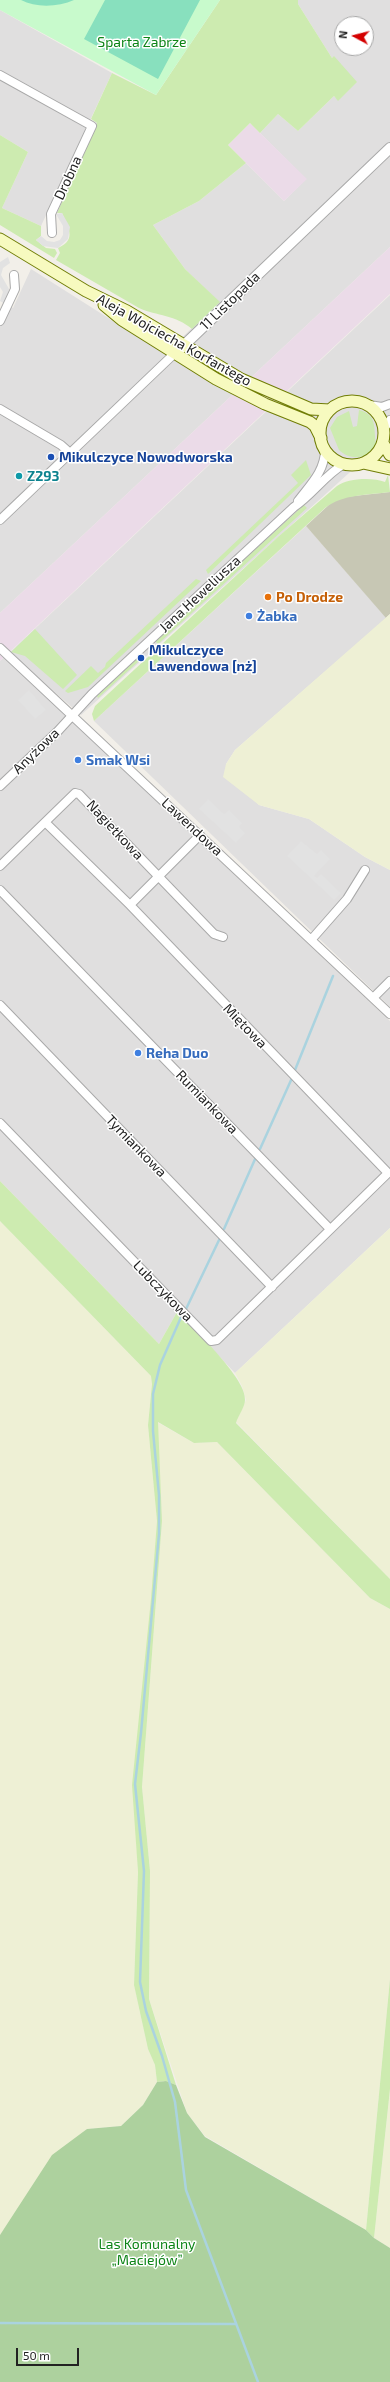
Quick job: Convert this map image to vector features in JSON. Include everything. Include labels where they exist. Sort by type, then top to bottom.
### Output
[{"type":"main road","name":"Aleja Wojciecha Korfantego","points":[[0,239],[86,291],[127,311],[233,388],[310,422],[315,426],[321,438]]},
{"type":"main road","name":"Aleja Wojciecha Korfantego","points":[[179,350],[221,368],[270,392],[310,408],[330,410]]},
{"type":"main road","points":[[363,463],[375,456],[383,443],[387,424],[369,405],[357,401],[347,401],[330,410],[322,422],[321,438],[325,450],[333,459],[344,464],[363,463],[390,469]]},
{"type":"main road","points":[[383,443],[390,455]]},
{"type":"street","name":"Drobna","points":[[0,75],[92,126],[51,214],[52,233]]},
{"type":"street","name":"11 Listopada","points":[[0,520],[390,148]]},
{"type":"street","points":[[0,321],[15,290],[14,275]]},
{"type":"street","points":[[369,405],[382,407],[390,404]]},
{"type":"street","points":[[0,410],[61,445],[70,453]]},
{"type":"street","name":"Jana Heweliusza","points":[[294,507],[321,470],[325,458],[325,450]]},
{"type":"street","name":"Jana Heweliusza","points":[[72,715],[97,689],[294,507],[310,496],[328,475],[344,464]]},
{"type":"street","name":"Lawendowa","points":[[0,648],[390,1014]]},
{"type":"street","name":"Anyżowa","points":[[0,786],[72,715]]},
{"type":"street","name":"Nagietkowa","points":[[0,866],[46,823],[75,793],[79,794],[214,934],[222,937]]},
{"type":"street","name":"Miętowa","points":[[46,823],[130,905],[388,1173],[330,1229]]},
{"type":"street","points":[[130,905],[200,835]]},
{"type":"street","points":[[311,940],[347,899],[365,870]]},
{"type":"street","name":"Rumiankowa","points":[[0,890],[330,1229]]},
{"type":"street","points":[[373,998],[390,981]]},
{"type":"street","name":"Tymiankowa","points":[[0,1005],[272,1287]]},
{"type":"street","name":"Lubczykowa","points":[[0,1124],[211,1341],[217,1340],[330,1229]]},
{"type":"shaded area","points":[[298,0],[390,0],[390,247],[0,613],[0,312],[4,303],[13,308],[31,269],[165,354],[219,302],[185,269],[153,225],[199,201],[246,163],[284,201],[306,179],[260,133],[278,114],[298,131],[334,96],[338,100],[334,57],[332,58],[298,4]]},
{"type":"shaded area","points":[[0,10],[112,73],[41,226],[2,208],[28,152],[0,135]]},
{"type":"shaded area","points":[[250,123],[307,179],[284,201],[228,145]]},
{"type":"shaded area","points":[[62,213],[70,227],[68,239],[58,248],[43,246],[36,240],[41,236],[47,241],[54,242],[60,240],[63,235],[63,226],[56,214]]},
{"type":"shaded area","points":[[390,247],[390,294],[0,661],[0,613]]},
{"type":"shaded area","points":[[8,257],[10,263],[3,268],[1,275],[9,289],[5,304],[0,301],[3,292],[0,287],[0,262]]},
{"type":"shaded area","points":[[390,295],[390,436],[81,715],[9,653]]},
{"type":"shaded area","points":[[390,492],[390,614],[386,618],[306,526],[333,501],[345,497]]},
{"type":"shaded area","points":[[306,526],[387,618],[235,750],[226,764],[259,805],[309,819],[365,857],[390,870],[390,1007],[94,721]]},
{"type":"shaded area","points":[[390,614],[390,870],[365,857],[309,819],[259,805],[223,777],[226,764],[235,750]]},
{"type":"shaded area","points":[[4,657],[390,1021],[390,1228],[235,1373],[177,1312],[159,1344],[0,1181],[0,661]]},
{"type":"shaded area","points":[[29,690],[46,710],[35,719],[18,700]]},
{"type":"shaded area","points":[[208,799],[224,814],[229,810],[242,823],[239,827],[245,833],[236,843],[199,809]]},
{"type":"shaded area","points":[[301,841],[317,854],[321,850],[330,859],[314,876],[317,878],[321,874],[341,893],[334,900],[287,856]]},
{"type":"shaded area","points":[[0,1221],[151,1376],[152,1384],[148,1425],[157,1521],[136,1832],[138,1872],[134,1985],[148,2049],[155,2065],[157,2082],[143,2105],[121,2126],[87,2129],[0,2235]]},
{"type":"shaded area","points":[[390,1228],[390,1579],[236,1422],[246,1400],[242,1386],[235,1373]]},
{"type":"shaded area","points":[[157,1422],[194,1443],[217,1442],[370,1598],[390,1609],[390,1979],[366,2230],[205,2136],[187,2113],[149,1999],[150,1871],[142,1787],[162,1521]]},
{"type":"shaded area","points":[[390,2089],[390,2248],[374,2238]]},
{"type":"green space","name":"Sparta Zabrze","points":[[0,0],[220,0],[156,95],[0,10]]},
{"type":"green space","points":[[21,0],[74,0],[47,6],[27,3]]},
{"type":"green space","points":[[105,0],[200,0],[158,79],[84,39]]},
{"type":"green space","points":[[220,0],[298,0],[298,4],[332,58],[334,56],[357,82],[338,101],[334,96],[298,131],[278,114],[260,133],[250,123],[228,145],[246,163],[199,201],[153,225],[185,269],[220,302],[192,329],[186,324],[173,318],[139,308],[56,260],[60,253],[58,248],[68,241],[69,237],[68,228],[62,213],[57,213],[97,123],[91,119],[112,73],[156,95]]},
{"type":"green space","points":[[0,135],[28,152],[2,208],[41,226],[41,236],[36,240],[46,248],[55,249],[57,253],[54,258],[0,225]]},
{"type":"green space","points":[[359,410],[366,412],[373,420],[377,447],[368,454],[353,457],[344,454],[339,450],[330,428],[337,417],[349,411],[353,427],[357,426]]},
{"type":"green space","points":[[306,460],[311,475],[208,574],[206,570],[298,483],[291,475]]},
{"type":"green space","points":[[388,475],[390,492],[348,498],[332,503],[325,508],[94,721],[92,714],[95,706],[279,536],[337,486],[347,481],[360,479],[374,479],[385,482]]},
{"type":"green space","points":[[304,505],[307,508],[158,644],[155,641]]},
{"type":"green space","points":[[196,579],[201,581],[88,687],[68,693],[65,691],[91,666],[98,673],[105,667],[106,663]]},
{"type":"green space","points":[[35,629],[77,675],[63,689],[25,656],[11,652]]},
{"type":"green space","points":[[136,659],[139,661],[98,698],[97,696]]},
{"type":"green space","points":[[0,1181],[159,1344],[177,1312],[186,1319],[222,1358],[239,1381],[244,1391],[245,1403],[236,1423],[390,1579],[390,1609],[370,1598],[217,1442],[194,1443],[158,1422],[162,1521],[142,1787],[150,1871],[149,1999],[176,2085],[166,2081],[157,2082],[155,2065],[148,2049],[134,1985],[138,1872],[132,1785],[151,1599],[157,1521],[148,1425],[152,1384],[151,1376],[0,1221]]},
{"type":"green space","points":[[390,1979],[390,2089],[374,2238],[366,2230]]},
{"type":"green space","name":"Las Komunalny „Maciejów”","points":[[166,2081],[176,2085],[187,2113],[205,2137],[366,2230],[374,2238],[390,2248],[390,2382],[0,2382],[0,2235],[52,2155],[87,2129],[121,2126],[143,2105],[157,2082]]},
{"type":"waterway","points":[[295,1070],[333,976]]},
{"type":"waterway","points":[[260,1149],[292,1078]]},
{"type":"waterway","points":[[224,1229],[256,1157]]},
{"type":"waterway","points":[[186,1309],[220,1238]]},
{"type":"waterway","points":[[182,1315],[160,1365],[153,1394],[153,1431],[159,1495],[159,1534],[135,1784],[144,1871],[140,1982],[146,2011],[162,2056],[175,2102],[186,2190],[258,2382]]},
{"type":"waterway","points":[[0,2323],[236,2324]]},
{"type":"place","name":"Mikulczyce Nowodworska","points":[[51,457]]},
{"type":"place","name":"Z293","points":[[19,476]]},
{"type":"place","name":"Po Drodze","points":[[268,597]]},
{"type":"place","name":"Żabka","points":[[249,616]]},
{"type":"place","name":"Mikulczyce Lawendowa [nż]","points":[[141,658]]},
{"type":"place","name":"Smak Wsi","points":[[78,760]]},
{"type":"place","name":"Reha Duo","points":[[138,1053]]}]
